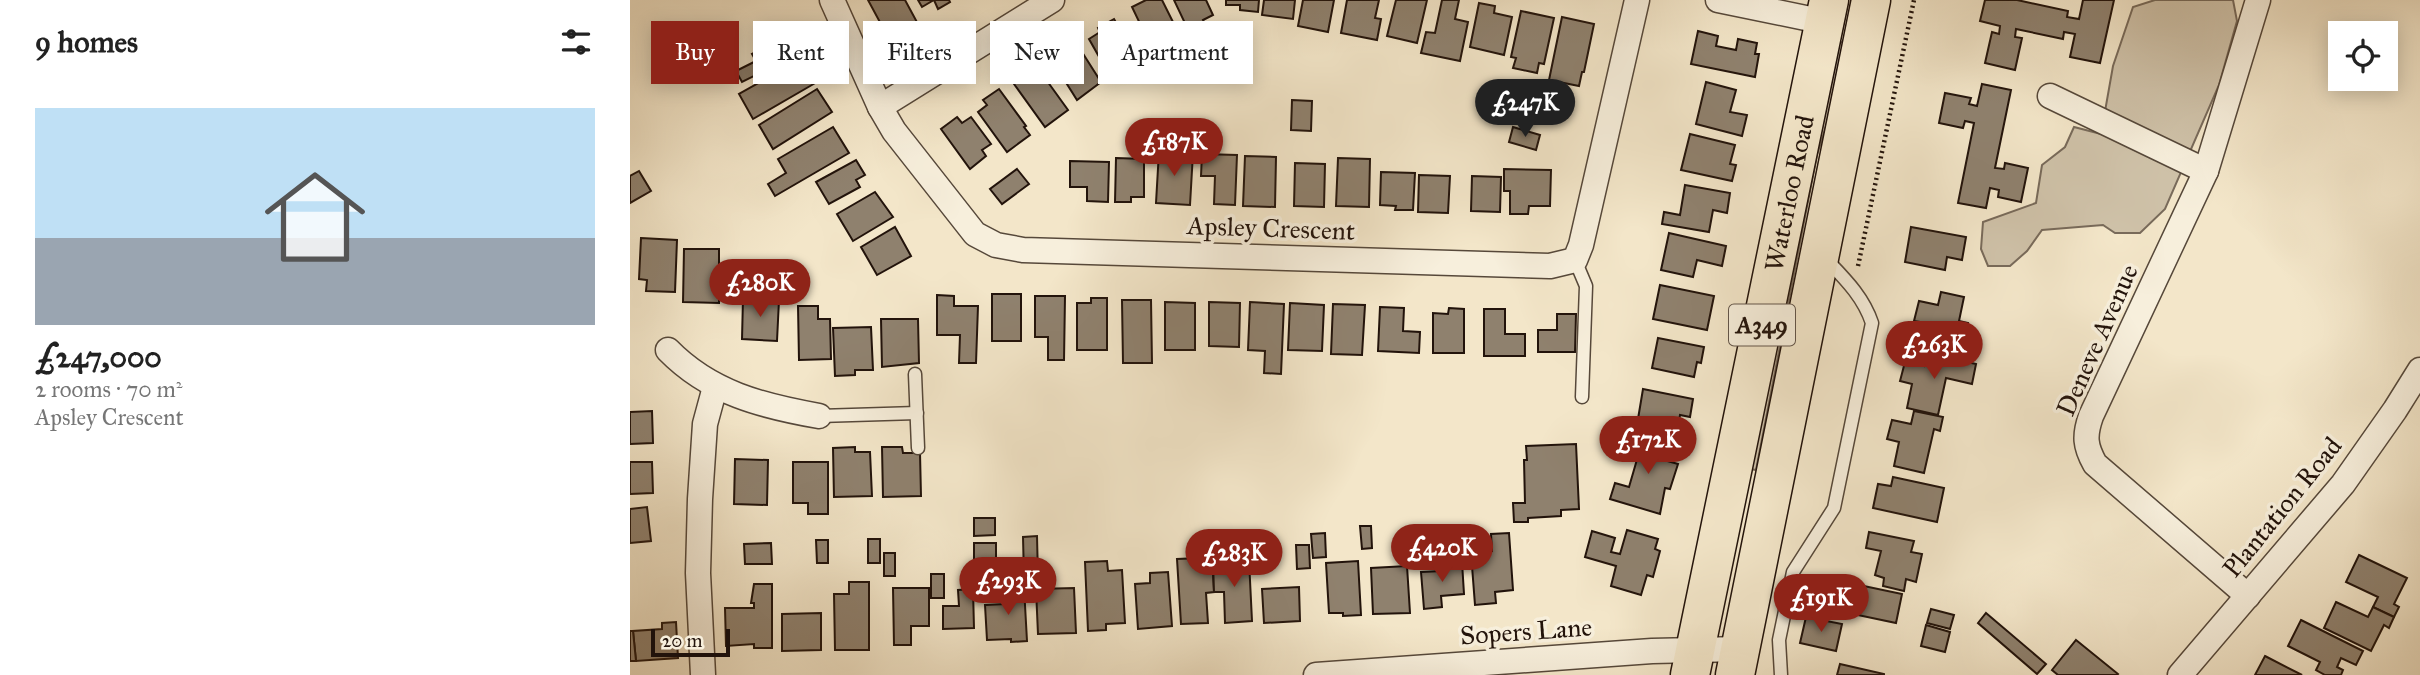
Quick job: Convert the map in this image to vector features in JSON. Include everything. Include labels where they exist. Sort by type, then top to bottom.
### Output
[{"type":"main road","name":"Waterloo Road","points":[[1737,662],[1871,0]]},
{"type":"main road","name":"Waterloo Road","points":[[1693,662],[1827,11]]},
{"type":"street","name":"Apsley Crescent","points":[[832,0],[880,107],[894,131],[975,234],[996,245],[1023,250],[1550,266],[1575,260]]},
{"type":"street","points":[[880,107],[1052,0]]},
{"type":"street","points":[[1575,260],[1581,245],[1637,0]]},
{"type":"street","points":[[1718,0],[1827,11]]},
{"type":"street","name":"Deneve Avenue","points":[[2248,596],[2095,464],[2087,449],[2085,433],[2206,171],[2258,0]]},
{"type":"street","points":[[2050,96],[2206,171]]},
{"type":"street","points":[[668,350],[685,367],[715,387],[745,400],[819,416]]},
{"type":"street","name":"Plantation Road","points":[[2181,675],[2343,484],[2420,370]]},
{"type":"street","points":[[704,675],[698,573],[700,499],[705,424],[715,387]]},
{"type":"street","name":"Sopers Lane","points":[[1316,675],[1737,662]]},
{"type":"lane","points":[[1782,675],[1779,640],[1793,572],[1834,508],[1872,323],[1867,309],[1853,288],[1819,253]]},
{"type":"lane","points":[[1575,260],[1586,286],[1582,397]]},
{"type":"lane","points":[[915,374],[918,448]]},
{"type":"lane","points":[[819,416],[917,413]]},
{"type":"path","points":[[1853,288],[1914,0]]},
{"type":"shaded area","points":[[2155,0],[2233,0],[2237,21],[2219,85],[2165,209],[2140,233],[2115,233],[2103,225],[2042,230],[2027,251],[2010,266],[1988,266],[1981,249],[1983,222],[2036,203],[2042,165],[2065,147],[2074,127],[2101,134],[2113,66],[2133,7]]},
{"type":"shaded area","points":[[1839,42],[1852,43],[1817,155],[1756,470],[1750,469]]},
{"type":"building","points":[[868,0],[905,0],[916,21],[879,21]]},
{"type":"building","points":[[918,0],[934,0],[922,7]]},
{"type":"building","points":[[934,0],[949,0],[950,2],[938,9]]},
{"type":"building","points":[[1146,0],[1162,0],[1172,21],[1139,21],[1132,7]]},
{"type":"building","points":[[1174,0],[1206,0],[1213,15],[1204,21],[1184,21]]},
{"type":"building","points":[[1226,0],[1259,0],[1258,12],[1240,10],[1240,5],[1226,5]]},
{"type":"building","points":[[1264,0],[1295,0],[1293,19],[1262,15]]},
{"type":"building","points":[[1303,0],[1334,0],[1328,32],[1298,26]]},
{"type":"building","points":[[1347,0],[1379,0],[1375,18],[1381,19],[1377,40],[1341,33]]},
{"type":"building","points":[[1396,0],[1427,0],[1417,43],[1387,36]]},
{"type":"building","points":[[1442,0],[1459,0],[1455,19],[1468,22],[1460,61],[1421,53],[1426,32],[1435,33]]},
{"type":"building","points":[[1985,0],[2017,0],[2068,11],[2067,17],[2079,19],[2083,0],[2114,0],[2100,63],[2070,57],[2075,34],[2064,32],[2063,39],[2016,29],[2015,37],[2022,38],[2015,70],[1985,63],[1992,32],[1999,34],[2000,26],[1980,21]]},
{"type":"building","points":[[1479,3],[1495,6],[1494,13],[1512,17],[1504,55],[1470,47]]},
{"type":"building","points":[[1521,11],[1554,18],[1544,64],[1539,63],[1537,73],[1513,68],[1516,58],[1511,57]]},
{"type":"building","points":[[1562,17],[1594,24],[1579,86],[1549,80]]},
{"type":"building","points":[[1698,31],[1718,36],[1716,46],[1736,50],[1738,39],[1757,43],[1755,54],[1759,54],[1755,77],[1691,64]]},
{"type":"building","points":[[1098,33],[1098,55],[1089,39]]},
{"type":"building","points":[[1084,55],[1098,77],[1098,84],[1077,100],[1067,84],[1084,84]]},
{"type":"building","points":[[753,62],[753,76],[742,82],[739,70]]},
{"type":"building","points":[[1706,82],[1736,90],[1730,112],[1747,115],[1742,136],[1696,124]]},
{"type":"building","points":[[757,84],[814,84],[753,119],[739,94]]},
{"type":"building","points":[[1014,84],[1049,84],[1068,110],[1045,127]]},
{"type":"building","points":[[1982,84],[2011,90],[1995,168],[2004,169],[2005,163],[2028,168],[2021,202],[1998,197],[1999,190],[1990,188],[1986,208],[1958,203],[1974,123],[1965,121],[1963,128],[1939,123],[1945,93],[1971,98],[1969,104],[1977,106]]},
{"type":"building","points":[[817,89],[832,112],[773,149],[759,125]]},
{"type":"building","points":[[999,89],[1030,135],[1007,152],[978,112],[987,105],[983,100]]},
{"type":"building","points":[[1292,100],[1312,101],[1311,131],[1291,130]]},
{"type":"building","points":[[957,117],[962,123],[971,117],[991,144],[982,150],[986,156],[970,169],[941,129]]},
{"type":"building","points":[[833,127],[849,153],[775,196],[768,184],[786,173],[778,159]]},
{"type":"building","points":[[1513,127],[1540,135],[1536,150],[1509,142]]},
{"type":"building","points":[[1690,134],[1735,145],[1730,164],[1736,165],[1732,181],[1681,170]]},
{"type":"building","points":[[1159,151],[1193,153],[1190,205],[1156,203]]},
{"type":"building","points":[[1202,154],[1237,155],[1235,205],[1214,204],[1215,176],[1201,176]]},
{"type":"building","points":[[1245,156],[1276,157],[1275,207],[1243,206]]},
{"type":"building","points":[[1116,158],[1144,159],[1144,197],[1131,197],[1131,202],[1115,202]]},
{"type":"building","points":[[1338,158],[1370,159],[1369,207],[1336,206]]},
{"type":"building","points":[[856,160],[865,175],[856,180],[860,187],[829,204],[816,182]]},
{"type":"building","points":[[1070,161],[1109,162],[1108,202],[1087,201],[1087,187],[1070,187]]},
{"type":"building","points":[[1295,163],[1325,164],[1324,207],[1294,206]]},
{"type":"building","points":[[1017,169],[1029,184],[1002,204],[990,189]]},
{"type":"building","points":[[1504,169],[1551,170],[1550,206],[1529,206],[1528,214],[1510,214],[1510,191],[1504,191]]},
{"type":"building","points":[[639,171],[651,191],[630,203],[630,176]]},
{"type":"building","points":[[1381,172],[1415,173],[1413,210],[1395,210],[1396,206],[1380,205]]},
{"type":"building","points":[[1419,175],[1450,176],[1448,213],[1418,212]]},
{"type":"building","points":[[1472,176],[1501,177],[1500,212],[1471,211]]},
{"type":"building","points":[[1685,185],[1730,193],[1727,213],[1713,210],[1709,232],[1662,224],[1664,212],[1680,215]]},
{"type":"building","points":[[875,192],[893,217],[853,241],[837,214]]},
{"type":"building","points":[[895,227],[911,256],[877,275],[861,247]]},
{"type":"building","points":[[1911,227],[1966,237],[1962,260],[1947,257],[1945,270],[1905,262]]},
{"type":"building","points":[[1669,233],[1726,246],[1722,266],[1697,260],[1693,277],[1661,270]]},
{"type":"building","points":[[641,238],[677,240],[675,292],[646,291],[647,280],[639,279]]},
{"type":"building","points":[[684,249],[719,249],[719,303],[683,302]]},
{"type":"building","points":[[1660,285],[1714,296],[1707,330],[1653,319]]},
{"type":"building","points":[[1941,292],[1964,297],[1959,321],[1968,323],[1963,349],[1953,347],[1952,354],[1922,347],[1927,323],[1914,321],[1919,301],[1938,305]]},
{"type":"building","points":[[992,294],[1021,294],[1021,341],[992,341]]},
{"type":"building","points":[[937,295],[954,296],[954,306],[978,306],[976,363],[959,363],[960,335],[937,335]]},
{"type":"building","points":[[1035,296],[1065,296],[1064,360],[1048,360],[1048,337],[1035,337]]},
{"type":"building","points":[[743,298],[779,300],[777,341],[742,339]]},
{"type":"building","points":[[1091,298],[1107,298],[1107,350],[1077,350],[1077,303],[1091,303]]},
{"type":"building","points":[[1122,300],[1151,300],[1152,363],[1123,363]]},
{"type":"building","points":[[1165,302],[1195,303],[1195,350],[1165,350]]},
{"type":"building","points":[[1209,302],[1240,303],[1239,347],[1209,346]]},
{"type":"building","points":[[1250,302],[1284,304],[1281,374],[1264,373],[1265,351],[1248,350]]},
{"type":"building","points":[[1290,303],[1324,305],[1322,351],[1288,350]]},
{"type":"building","points":[[1333,304],[1365,305],[1362,355],[1331,354]]},
{"type":"building","points":[[798,306],[818,306],[818,319],[830,319],[831,359],[799,360]]},
{"type":"building","points":[[1380,307],[1404,308],[1403,331],[1420,332],[1419,353],[1378,351]]},
{"type":"building","points":[[1449,308],[1464,309],[1464,353],[1433,353],[1433,313],[1448,314]]},
{"type":"building","points":[[1484,309],[1505,309],[1505,334],[1525,334],[1525,356],[1484,356]]},
{"type":"building","points":[[1557,314],[1576,314],[1575,352],[1538,352],[1538,330],[1557,330]]},
{"type":"building","points":[[881,319],[918,319],[919,363],[882,367]]},
{"type":"building","points":[[871,327],[873,370],[855,370],[855,375],[835,376],[833,328]]},
{"type":"building","points":[[1658,338],[1704,347],[1701,363],[1697,362],[1694,377],[1652,368]]},
{"type":"building","points":[[1927,353],[1976,364],[1972,384],[1946,378],[1938,415],[1907,408],[1912,384],[1900,381],[1905,362],[1924,366]]},
{"type":"building","points":[[1643,389],[1693,399],[1690,417],[1680,415],[1678,426],[1638,419]]},
{"type":"building","points":[[652,411],[653,443],[630,444],[630,412]]},
{"type":"building","points":[[1914,411],[1943,417],[1940,431],[1934,429],[1924,473],[1894,466],[1899,442],[1887,439],[1892,420],[1911,424]]},
{"type":"building","points":[[1645,432],[1670,440],[1664,460],[1678,464],[1670,489],[1665,488],[1660,514],[1610,499],[1615,483],[1629,487]]},
{"type":"building","points":[[1576,444],[1579,509],[1561,510],[1561,516],[1528,518],[1528,522],[1514,522],[1513,503],[1525,503],[1526,446]]},
{"type":"building","points":[[855,447],[855,452],[870,452],[872,496],[834,497],[833,448]]},
{"type":"building","points":[[882,447],[902,447],[903,453],[920,453],[921,496],[883,497]]},
{"type":"building","points":[[735,459],[768,460],[767,505],[734,504]]},
{"type":"building","points":[[630,462],[652,462],[653,493],[630,494]]},
{"type":"building","points":[[793,462],[828,462],[828,514],[808,514],[808,503],[793,503]]},
{"type":"building","points":[[1893,477],[1944,488],[1937,522],[1873,508],[1878,484],[1891,486]]},
{"type":"building","points":[[647,507],[651,541],[630,543],[630,509]]},
{"type":"building","points":[[974,518],[995,518],[995,535],[974,536]]},
{"type":"building","points":[[1360,526],[1371,526],[1372,548],[1362,549]]},
{"type":"building","points":[[1627,530],[1658,539],[1655,549],[1660,551],[1653,577],[1647,575],[1641,595],[1611,586],[1616,566],[1585,557],[1592,531],[1615,538],[1611,552],[1620,554]]},
{"type":"building","points":[[1869,532],[1914,541],[1911,552],[1922,554],[1916,582],[1906,579],[1904,591],[1883,586],[1884,578],[1875,575],[1881,551],[1866,548]]},
{"type":"building","points":[[1325,533],[1326,557],[1313,558],[1311,534]]},
{"type":"building","points":[[1423,533],[1424,557],[1411,558],[1409,534]]},
{"type":"building","points":[[1509,533],[1513,590],[1495,592],[1496,603],[1475,605],[1471,553],[1492,551],[1491,534]]},
{"type":"building","points":[[1037,536],[1038,578],[1024,578],[1023,537]]},
{"type":"building","points":[[1200,537],[1211,537],[1214,592],[1206,593],[1208,623],[1181,624],[1177,559],[1201,558]]},
{"type":"building","points":[[868,539],[880,539],[880,563],[868,563]]},
{"type":"building","points":[[816,540],[828,540],[828,563],[817,563]]},
{"type":"building","points":[[771,543],[772,564],[745,564],[744,544]]},
{"type":"building","points":[[974,543],[996,543],[996,564],[974,564]]},
{"type":"building","points":[[1296,545],[1309,545],[1310,568],[1297,569]]},
{"type":"building","points":[[884,553],[895,553],[895,576],[884,576]]},
{"type":"building","points":[[2359,555],[2407,578],[2394,604],[2399,607],[2394,617],[2373,607],[2378,597],[2346,582]]},
{"type":"building","points":[[1249,560],[1252,621],[1225,623],[1224,592],[1214,592],[1213,562]]},
{"type":"building","points":[[1107,561],[1108,571],[1122,570],[1125,623],[1106,624],[1106,630],[1088,631],[1085,562]]},
{"type":"building","points":[[1358,561],[1361,615],[1343,616],[1343,613],[1329,613],[1326,563]]},
{"type":"building","points":[[1462,562],[1464,594],[1441,596],[1442,607],[1424,609],[1421,572],[1441,571],[1440,563]]},
{"type":"building","points":[[1407,566],[1410,613],[1373,614],[1371,568]]},
{"type":"building","points":[[1168,572],[1172,626],[1138,629],[1135,584],[1150,583],[1150,573]]},
{"type":"building","points":[[931,574],[944,574],[944,598],[931,598]]},
{"type":"building","points":[[849,582],[869,582],[869,650],[835,650],[834,594],[849,594]]},
{"type":"building","points":[[754,584],[772,584],[772,648],[754,648],[754,644],[726,646],[725,608],[754,608],[754,603],[751,603]]},
{"type":"building","points":[[1859,585],[1902,594],[1896,623],[1853,614]]},
{"type":"building","points":[[1024,587],[1027,641],[987,640],[985,605],[1005,604],[1004,589]]},
{"type":"building","points":[[1299,587],[1300,621],[1264,623],[1262,589]]},
{"type":"building","points":[[893,588],[929,588],[929,626],[911,626],[911,645],[894,645]]},
{"type":"building","points":[[1074,588],[1076,633],[1038,634],[1036,589]]},
{"type":"building","points":[[973,589],[974,628],[943,629],[943,606],[959,606],[958,590]]},
{"type":"building","points":[[2336,602],[2368,617],[2373,607],[2394,617],[2389,628],[2384,625],[2371,651],[2324,628]]},
{"type":"building","points":[[1931,609],[1954,615],[1950,629],[1927,623]]},
{"type":"building","points":[[821,613],[821,650],[782,651],[782,614]]},
{"type":"building","points":[[1986,613],[2046,664],[2037,674],[1978,623]]},
{"type":"building","points":[[1806,617],[1842,624],[1836,651],[1800,643]]},
{"type":"building","points":[[2301,620],[2363,651],[2356,665],[2341,658],[2337,667],[2343,670],[2341,675],[2325,675],[2316,670],[2320,662],[2288,646]]},
{"type":"building","points":[[676,622],[678,658],[636,661],[633,631],[662,629],[662,623]]},
{"type":"building","points":[[1926,625],[1950,632],[1945,652],[1921,646]]},
{"type":"building","points":[[630,631],[633,631],[636,661],[630,661]]},
{"type":"building","points":[[2076,640],[2118,674],[2058,675],[2052,670]]},
{"type":"building","points":[[2265,656],[2302,675],[2255,675]]},
{"type":"building","points":[[1840,664],[1884,674],[1884,675],[1837,675]]}]
